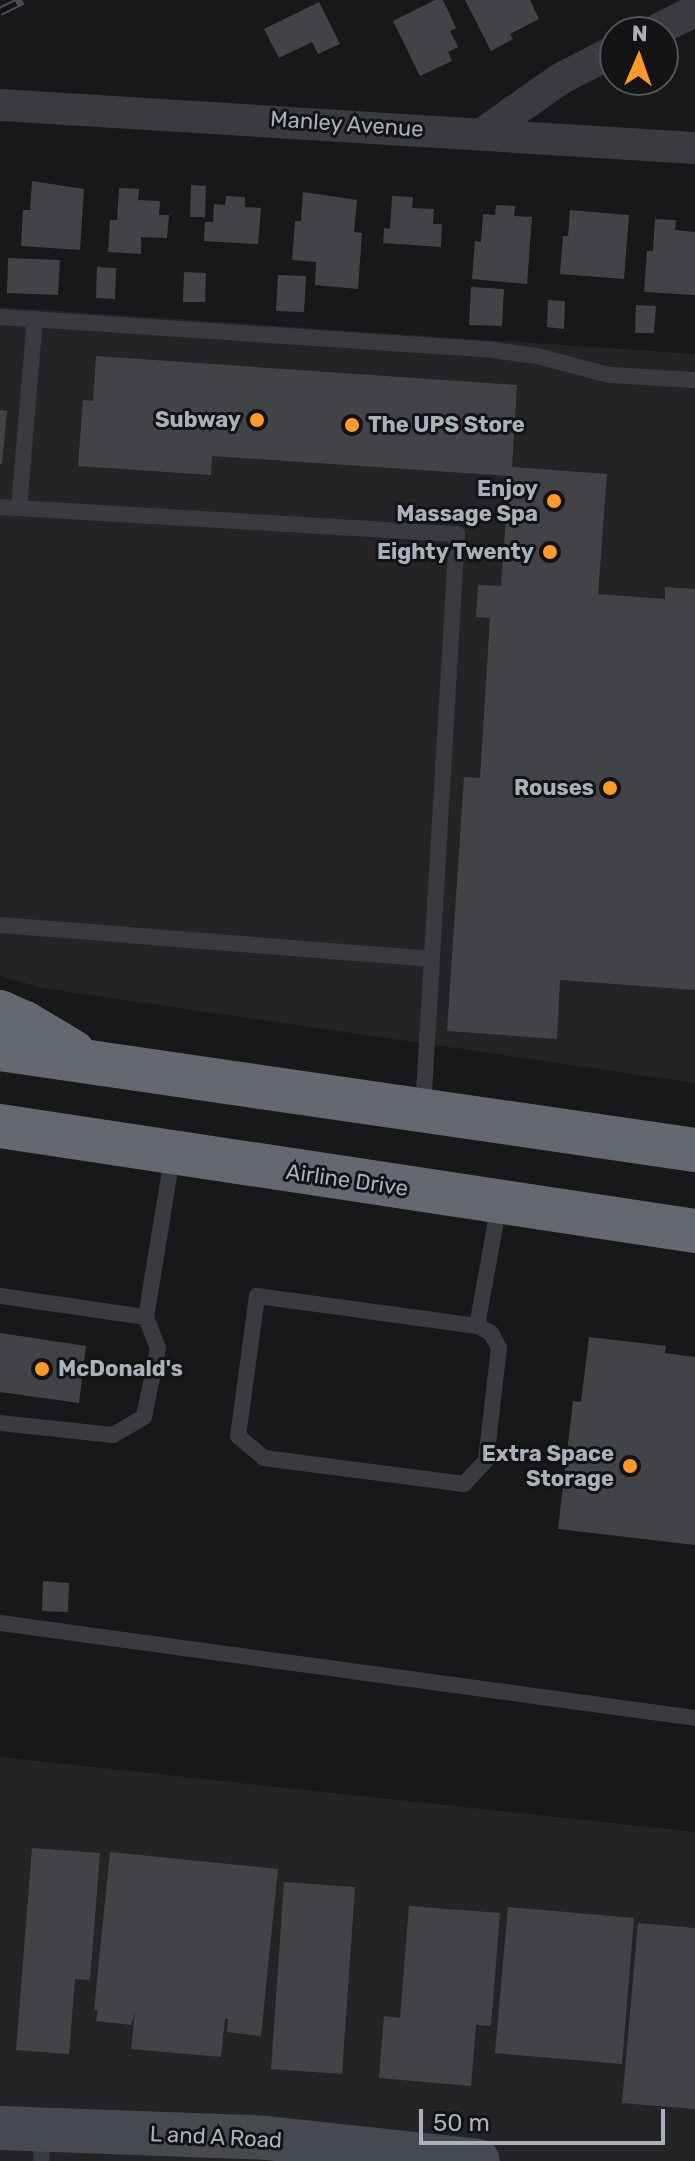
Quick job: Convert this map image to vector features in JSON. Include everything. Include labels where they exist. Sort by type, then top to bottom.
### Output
[{"type":"highway","points":[[0,1012],[25,1023],[88,1062]]},
{"type":"highway","points":[[0,1049],[695,1150]]},
{"type":"highway","name":"Airline Drive","points":[[0,1126],[695,1231]]},
{"type":"highway","points":[[490,1201],[682,1205],[695,1202]]},
{"type":"street","points":[[483,133],[560,79],[599,59]]},
{"type":"street","name":"Manley Avenue","points":[[0,105],[695,148]]},
{"type":"street","name":"L and A Road","points":[[0,2128],[42,2145],[267,2138],[478,2161]]},
{"type":"lane","points":[[0,317],[493,350],[537,356],[610,375],[695,380]]},
{"type":"lane","points":[[19,508],[35,319]]},
{"type":"lane","points":[[0,507],[457,534],[423,1110]]},
{"type":"lane","points":[[0,925],[432,959]]},
{"type":"lane","points":[[0,1423],[113,1435],[144,1417],[158,1348],[146,1317],[173,1153]]},
{"type":"lane","points":[[477,1326],[490,1201]]},
{"type":"lane","points":[[0,1296],[146,1317]]},
{"type":"lane","points":[[257,1296],[477,1326],[491,1333],[499,1348],[486,1460],[464,1484],[264,1458],[238,1436],[257,1296]]},
{"type":"lane","points":[[0,1623],[695,1718]]},
{"type":"shaded area","points":[[0,307],[695,354],[695,1083],[42,988],[0,976]]},
{"type":"shaded area","points":[[0,1757],[695,1832],[695,2161],[0,2161]]},
{"type":"building","points":[[435,0],[443,0],[456,28],[450,31],[458,47],[448,52],[452,61],[420,76],[393,21]]},
{"type":"building","points":[[465,0],[530,0],[539,19],[510,34],[513,39],[491,51]]},
{"type":"building","points":[[319,2],[340,44],[318,54],[312,42],[279,58],[264,29]]},
{"type":"building","points":[[32,181],[84,189],[80,250],[21,246],[23,210],[30,210]]},
{"type":"building","points":[[191,185],[206,186],[205,217],[190,217]]},
{"type":"building","points":[[119,188],[139,189],[138,200],[160,201],[159,215],[169,215],[167,238],[141,237],[141,254],[108,252],[110,220],[117,220]]},
{"type":"building","points":[[303,192],[357,200],[354,232],[362,233],[358,289],[315,285],[316,262],[292,260],[295,221],[301,221]]},
{"type":"building","points":[[226,196],[245,197],[245,207],[261,208],[258,244],[204,241],[205,222],[213,222],[214,204],[225,205]]},
{"type":"building","points":[[392,196],[413,197],[412,208],[434,209],[433,224],[442,224],[441,247],[383,243],[384,228],[390,229]]},
{"type":"building","points":[[496,205],[515,206],[514,216],[532,217],[527,284],[472,279],[475,241],[481,242],[483,214],[495,215]]},
{"type":"building","points":[[570,210],[629,215],[624,279],[560,274],[563,236],[568,236]]},
{"type":"building","points":[[655,219],[676,220],[675,230],[695,232],[695,295],[644,292],[647,251],[653,251]]},
{"type":"building","points":[[8,258],[60,260],[58,295],[7,293]]},
{"type":"building","points":[[97,267],[116,268],[115,299],[96,298]]},
{"type":"building","points":[[184,272],[206,273],[205,302],[183,302]]},
{"type":"building","points":[[278,275],[306,276],[304,312],[276,311]]},
{"type":"building","points":[[471,287],[504,289],[502,326],[469,325]]},
{"type":"building","points":[[548,300],[565,301],[564,329],[547,327]]},
{"type":"building","points":[[636,305],[656,306],[654,333],[635,333]]},
{"type":"building","points":[[96,356],[517,385],[512,467],[607,474],[598,594],[665,599],[665,587],[695,589],[695,990],[560,980],[557,1039],[447,1031],[464,777],[480,778],[490,618],[476,617],[478,585],[501,586],[509,476],[212,456],[211,475],[78,466],[83,400],[93,401]]},
{"type":"building","points":[[0,410],[7,411],[2,464],[0,464]]},
{"type":"building","name":"McDonald's","points":[[0,1333],[86,1346],[79,1403],[0,1392]]},
{"type":"building","name":"Extra Space Storage","points":[[589,1337],[666,1346],[665,1353],[695,1357],[695,1545],[558,1529],[573,1401],[581,1402]]},
{"type":"building","points":[[43,1581],[69,1583],[68,1612],[42,1611]]},
{"type":"building","points":[[32,1848],[100,1853],[90,1980],[75,1979],[69,2054],[16,2050]]},
{"type":"building","points":[[110,1852],[278,1869],[261,2036],[227,2032],[228,2019],[225,2019],[221,2057],[131,2049],[135,2012],[131,2025],[96,2021],[98,2010],[94,2010]]},
{"type":"building","points":[[284,1882],[355,1887],[342,2074],[271,2069]]},
{"type":"building","points":[[409,1906],[500,1913],[491,2026],[476,2025],[471,2086],[379,2078],[384,2016],[400,2018]]},
{"type":"building","points":[[508,1907],[634,1918],[622,2064],[495,2053]]},
{"type":"building","points":[[638,1923],[695,1928],[695,2109],[622,2103]]},
{"type":"railway","points":[[0,11],[23,0]]},
{"type":"place","name":"Subway","points":[[257,420]]},
{"type":"place","name":"The UPS Store","points":[[352,425]]},
{"type":"place","name":"Enjoy Massage Spa","points":[[554,501]]},
{"type":"place","name":"Eighty Twenty","points":[[550,552]]},
{"type":"place","name":"Rouses","points":[[610,788]]},
{"type":"place","name":"McDonald's","points":[[42,1369]]},
{"type":"place","name":"Extra Space Storage","points":[[630,1466]]}]
